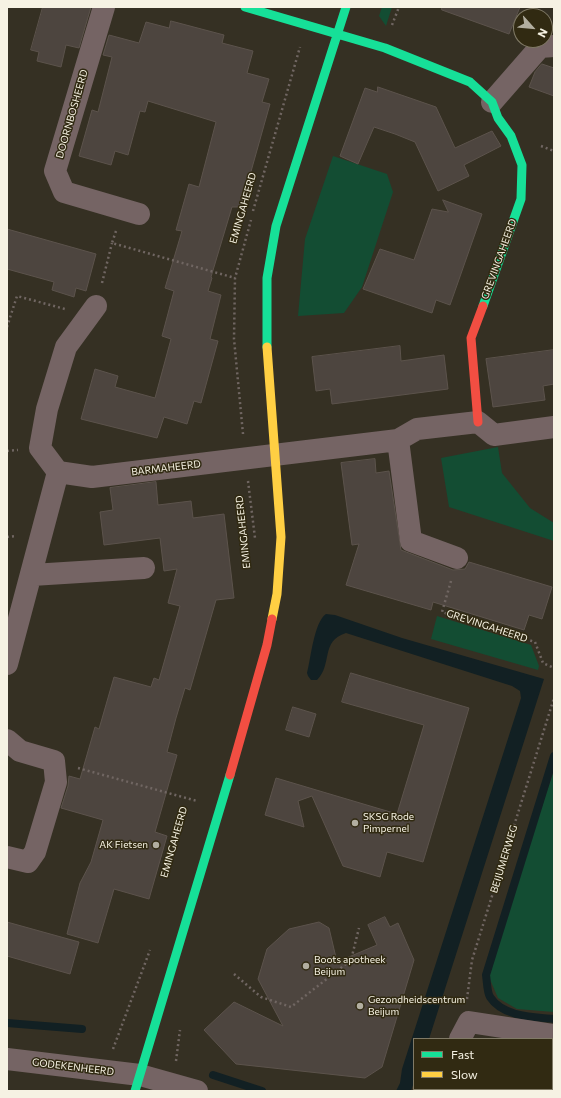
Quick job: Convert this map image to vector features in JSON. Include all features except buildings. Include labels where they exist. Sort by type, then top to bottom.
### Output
[{"type":"street","name":"DOORNBOSHEERD","points":[[104,7],[55,171],[64,192],[130,212]]},
{"type":"street","points":[[245,7],[337,34]]},
{"type":"street","points":[[197,1091],[137,1083],[210,842],[267,645],[277,594],[281,537],[267,347],[267,278],[276,226],[346,7]]},
{"type":"street","name":"GREVINGAHEERD","points":[[337,34],[385,48],[470,82],[492,102],[498,118],[511,136],[522,165],[521,198],[471,338],[478,422]]},
{"type":"street","points":[[492,102],[540,47],[554,46]]},
{"type":"street","points":[[7,664],[58,472],[40,448],[47,409],[66,347],[92,311]]},
{"type":"street","points":[[275,454],[398,440],[417,428],[478,422],[494,435],[554,427]]},
{"type":"street","points":[[398,440],[411,541],[457,558]]},
{"type":"street","name":"BARMAHEERD","points":[[58,472],[92,477],[275,454]]},
{"type":"street","points":[[32,574],[144,568]]},
{"type":"street","points":[[7,740],[20,751],[54,761],[56,782],[35,852],[28,862],[7,857]]},
{"type":"street","points":[[464,1031],[554,1035]]},
{"type":"street","name":"GODEKENHEERD","points":[[7,1058],[105,1071],[137,1083]]},
{"type":"path","name":"EMINGAHEERD","points":[[256,544],[234,339],[235,278],[306,25]]},
{"type":"path","points":[[7,328],[17,296],[92,311],[112,243],[130,212]]},
{"type":"path","points":[[112,243],[235,278]]},
{"type":"path","name":"GREVINGAHEERD","points":[[457,558],[442,612],[535,642],[542,663],[554,668]]},
{"type":"path","name":"BEIJUMERWEG","points":[[464,1031],[472,960],[554,698]]},
{"type":"path","points":[[54,761],[197,801]]},
{"type":"path","name":"EMINGAHEERD","points":[[195,808],[200,793]]},
{"type":"path","points":[[234,974],[261,997],[291,1007],[351,960],[359,928]]},
{"type":"path","points":[[105,1071],[151,948]]},
{"type":"green space","points":[[382,7],[392,7],[386,26],[379,16]]},
{"type":"green space","points":[[333,156],[387,174],[393,192],[362,287],[344,313],[298,316],[305,239]]},
{"type":"green space","points":[[498,447],[502,473],[530,508],[554,523],[554,541],[449,507],[441,458]]},
{"type":"green space","points":[[437,616],[531,645],[539,666],[538,670],[431,639]]},
{"type":"green space","points":[[554,770],[554,1012],[517,1009],[498,998],[489,977],[516,883]]},
{"type":"green space","points":[[554,1066],[554,1091],[457,1091],[553,1090]]},
{"type":"shaded area","points":[[326,614],[335,615],[402,638],[544,679],[429,1038],[413,1038],[413,1085],[411,1091],[396,1091],[400,1083],[402,1069],[521,698],[520,691],[512,686],[346,633],[333,641],[322,674],[317,680],[311,680],[307,673],[316,632],[322,618]]},
{"type":"waterway","points":[[554,756],[486,975],[489,995],[496,1004],[503,1009],[519,1015],[554,1019]]},
{"type":"waterway","points":[[7,1023],[82,1029]]},
{"type":"waterway","points":[[213,1075],[262,1091]]},
{"type":"traffic: fast","points":[[245,7],[385,48],[470,82],[492,102],[498,118],[511,136],[522,165],[521,199],[483,306]]},
{"type":"traffic: fast","points":[[267,347],[267,278],[276,226],[346,7]]},
{"type":"traffic: fast","points":[[135,1091],[230,775]]},
{"type":"traffic: slow","points":[[267,347],[281,537],[277,594],[272,619]]},
{"type":"traffic: jam","points":[[478,422],[471,338],[483,306]]},
{"type":"traffic: jam","points":[[230,775],[267,645],[272,619]]},
{"type":"place","name":"SKSG Rode Pimpernel","points":[[355,823]]},
{"type":"place","name":"AK Fietsen","points":[[156,845]]},
{"type":"place","name":"Boots apotheek Beijum","points":[[306,966]]},
{"type":"place","name":"Gezondheidscentrum Beijum","points":[[360,1006]]}]
